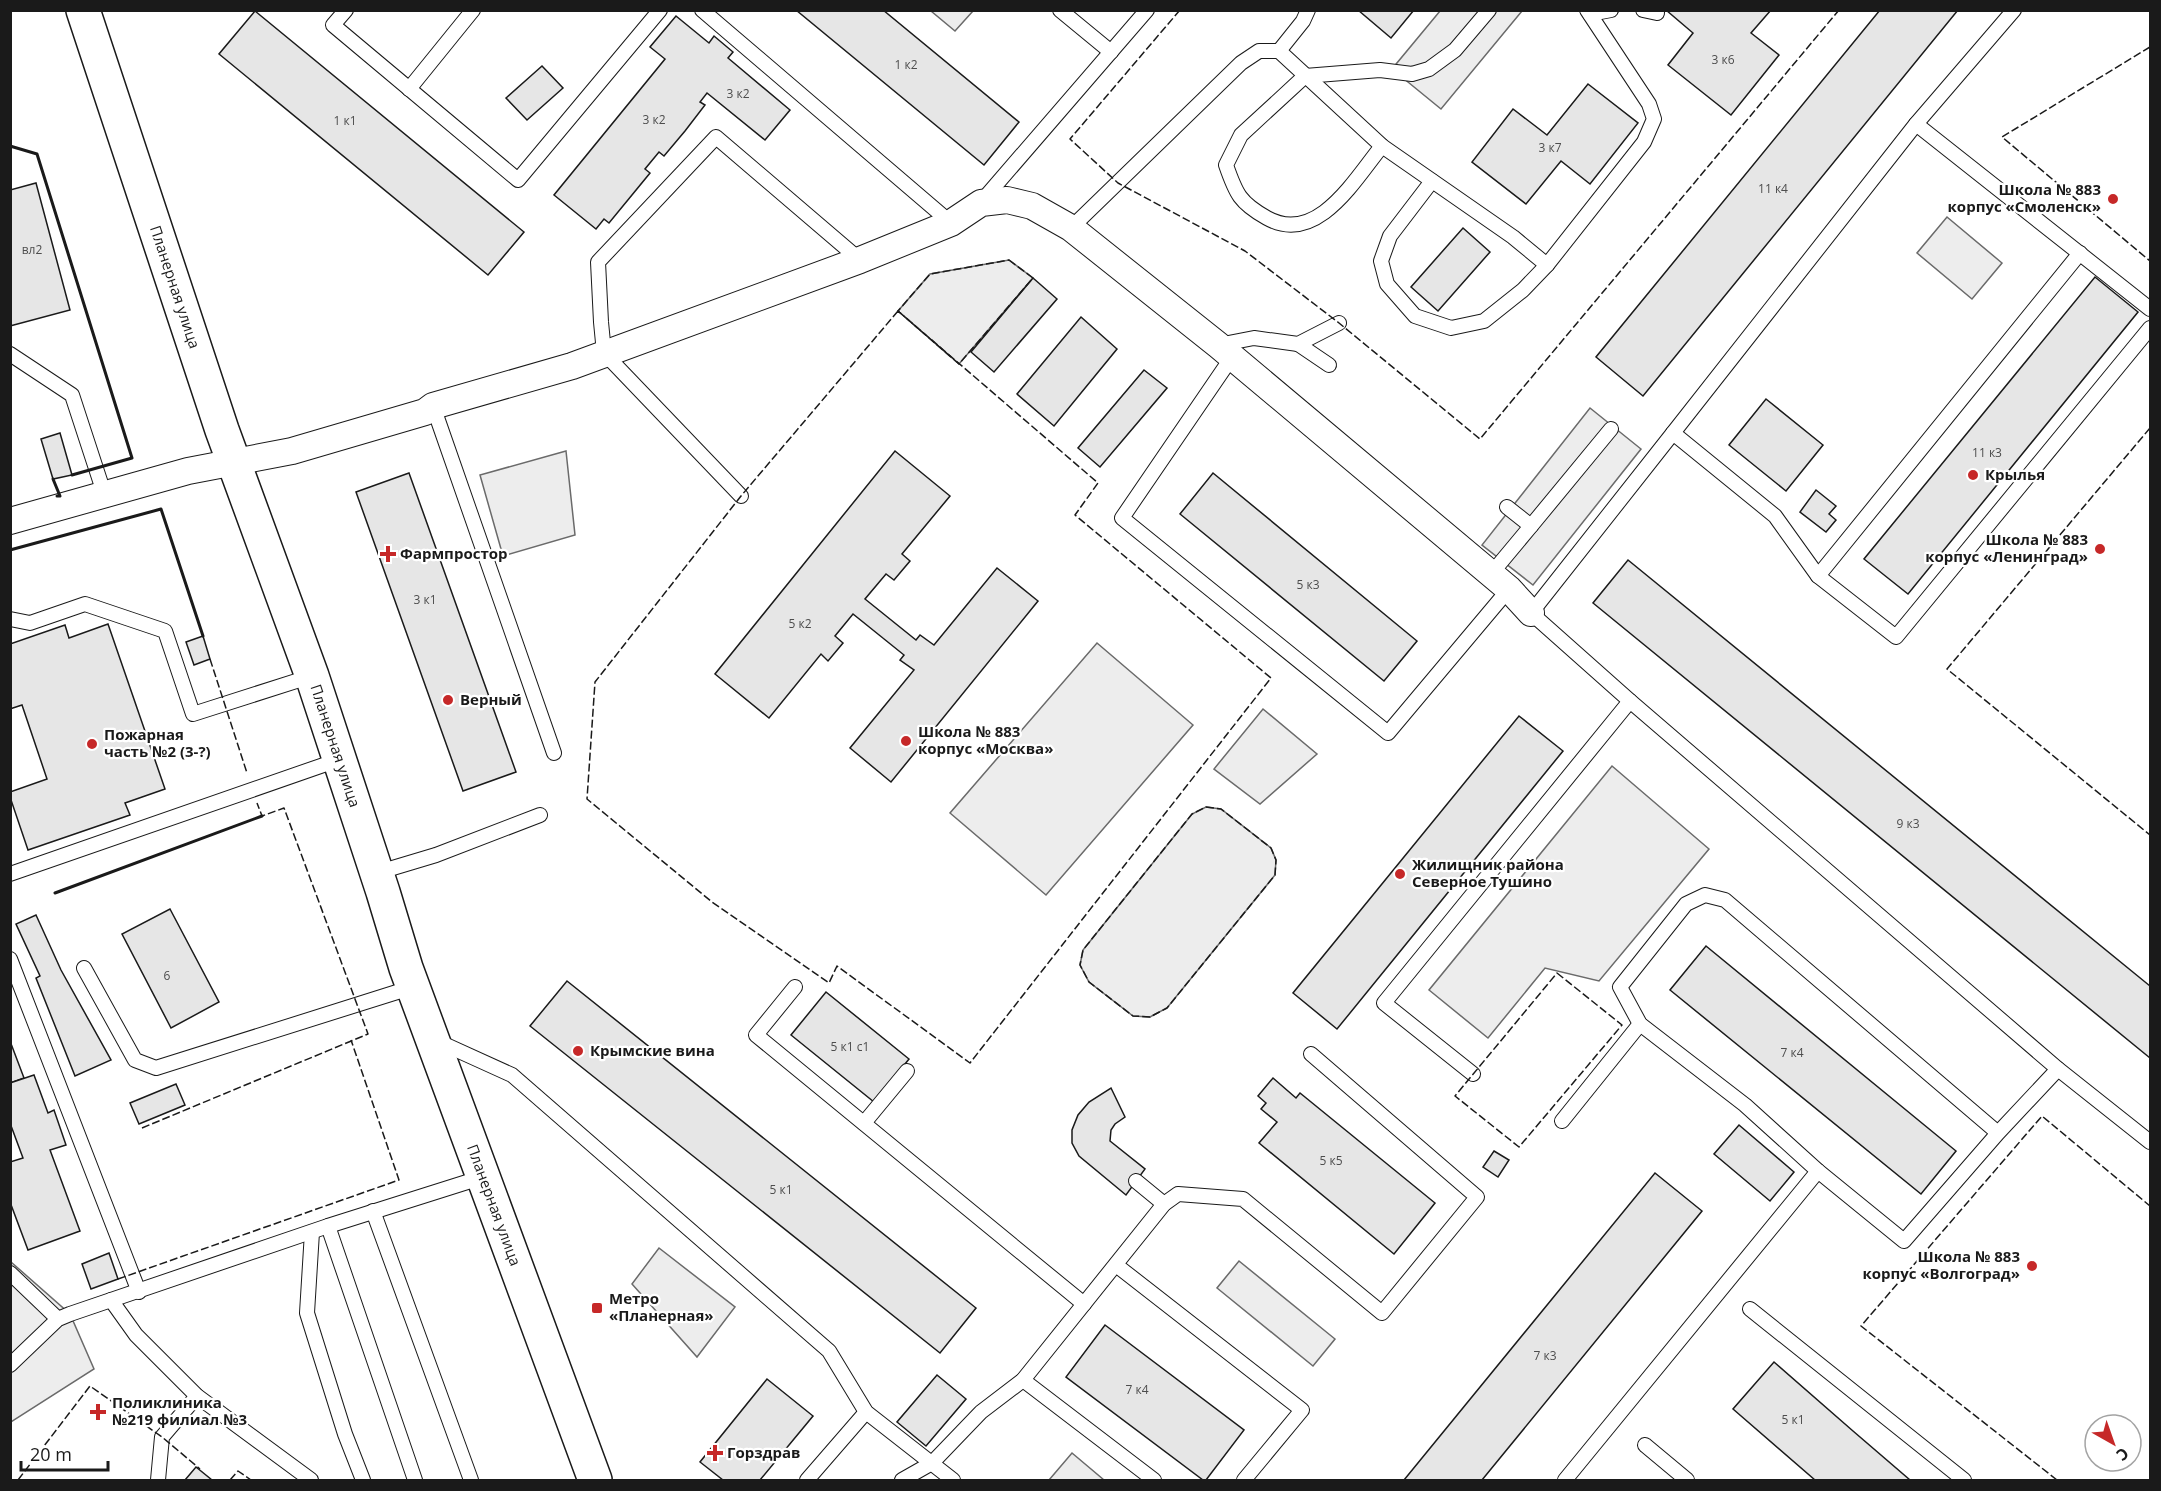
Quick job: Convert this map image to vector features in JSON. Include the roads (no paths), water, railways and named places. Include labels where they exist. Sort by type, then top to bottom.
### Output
[{"type":"main road","name":"Планерная улица","points":[[83,10],[234,462],[312,676],[413,987],[595,1480]]},
{"type":"street","points":[[10,521],[188,471],[292,451],[425,412],[433,406],[572,366],[860,260],[951,223],[981,203],[1007,200],[1032,206],[1071,228],[1225,351],[1500,581],[1531,613]]},
{"type":"lane","points":[[346,10],[333,25],[518,180],[660,10]]},
{"type":"lane","points":[[409,88],[473,10]]},
{"type":"lane","points":[[702,10],[951,223]]},
{"type":"lane","points":[[1060,10],[1111,52]]},
{"type":"lane","points":[[981,203],[1147,10]]},
{"type":"lane","points":[[1279,51],[1303,21],[1308,10]]},
{"type":"lane","points":[[1382,146],[1340,199],[1314,220],[1297,226],[1273,221],[1248,208],[1235,190],[1226,165],[1241,135],[1305,76],[1380,70],[1412,74],[1429,69],[1455,50],[1489,10]]},
{"type":"lane","points":[[1432,181],[1390,236],[1380,261],[1387,284],[1415,316],[1450,328],[1484,321],[1523,290],[1546,265],[1644,142],[1654,119],[1649,104],[1588,13],[1611,10]]},
{"type":"lane","points":[[2014,10],[1916,124],[1531,613],[2058,1069],[2151,1142]]},
{"type":"lane","points":[[1071,228],[1241,63],[1259,51],[1279,51],[1382,146],[1513,237],[1546,265]]},
{"type":"lane","points":[[1916,124],[2151,309]]},
{"type":"lane","points":[[741,496],[604,353],[598,262],[716,136],[860,260]]},
{"type":"lane","points":[[1818,576],[2080,253]]},
{"type":"lane","points":[[1298,344],[1339,323]]},
{"type":"lane","points":[[1673,433],[1775,516],[1818,576],[1896,637],[2151,328]]},
{"type":"lane","points":[[1329,365],[1298,344],[1254,338],[1225,351],[1122,518],[1388,733],[1500,581],[1531,526],[1611,429]]},
{"type":"lane","points":[[10,354],[72,395],[105,496]]},
{"type":"lane","points":[[433,406],[554,753]]},
{"type":"lane","points":[[1507,507],[1531,526]]},
{"type":"lane","points":[[10,619],[30,623],[86,604],[165,632],[193,714],[312,676]]},
{"type":"lane","points":[[1473,1074],[1384,1004],[1630,701]]},
{"type":"lane","points":[[10,874],[338,760]]},
{"type":"lane","points":[[376,873],[436,855],[540,815]]},
{"type":"lane","points":[[1998,1133],[1725,900],[1705,895],[1686,904],[1620,987],[1640,1024],[1745,1105],[1818,1171],[1904,1241],[1998,1133],[2058,1069]]},
{"type":"lane","points":[[10,960],[139,1292]]},
{"type":"lane","points":[[84,968],[135,1060],[156,1068],[413,987]]},
{"type":"lane","points":[[795,987],[756,1035],[1084,1304]]},
{"type":"lane","points":[[1562,1120],[1640,1024]]},
{"type":"lane","points":[[432,1038],[512,1075],[829,1351],[866,1412],[952,1480]]},
{"type":"lane","points":[[902,1480],[932,1463],[981,1412],[1023,1380],[1164,1204],[1178,1194],[1243,1199],[1382,1313],[1477,1197],[1311,1054]]},
{"type":"lane","points":[[864,1123],[907,1071]]},
{"type":"lane","points":[[1565,1480],[1818,1171]]},
{"type":"lane","points":[[10,1365],[58,1319],[328,1226],[483,1177]]},
{"type":"lane","points":[[1136,1182],[1164,1204]]},
{"type":"lane","points":[[373,1211],[471,1480]]},
{"type":"lane","points":[[328,1226],[415,1480]]},
{"type":"lane","points":[[312,1232],[307,1312],[345,1434],[363,1480]]},
{"type":"lane","points":[[1116,1264],[1302,1410],[1244,1480]]},
{"type":"lane","points":[[10,1273],[58,1319]]},
{"type":"lane","points":[[111,1300],[136,1335],[197,1395],[311,1480]]},
{"type":"lane","points":[[1750,1309],[1964,1480]]},
{"type":"lane","points":[[1023,1380],[1154,1480]]},
{"type":"lane","points":[[158,1480],[162,1437],[197,1395]]},
{"type":"lane","points":[[807,1480],[866,1412]]},
{"type":"lane","points":[[1645,1445],[1687,1480]]},
{"type":"place","name":"Школа № 883 корпус «Смоленск»","points":[[2113,199]]},
{"type":"place","name":"Крылья","points":[[1973,475]]},
{"type":"place","name":"Школа № 883 корпус «Ленинград»","points":[[2100,549]]},
{"type":"place","name":"Фармпростор","points":[[388,554]]},
{"type":"place","name":"Верный","points":[[448,700]]},
{"type":"place","name":"Школа № 883 корпус «Москва»","points":[[906,741]]},
{"type":"place","name":"Пожарная часть №2 (3-?)","points":[[92,744]]},
{"type":"place","name":"Жилищник района Северное Тушино","points":[[1400,874]]},
{"type":"place","name":"Крымские вина","points":[[578,1051]]},
{"type":"place","name":"Школа № 883 корпус «Волгоград»","points":[[2032,1266]]},
{"type":"place","name":"Метро «Планерная»","points":[[597,1308]]},
{"type":"place","name":"Поликлиника №219 филиал №3","points":[[98,1412]]},
{"type":"place","name":"Горздрав","points":[[715,1453]]}]
